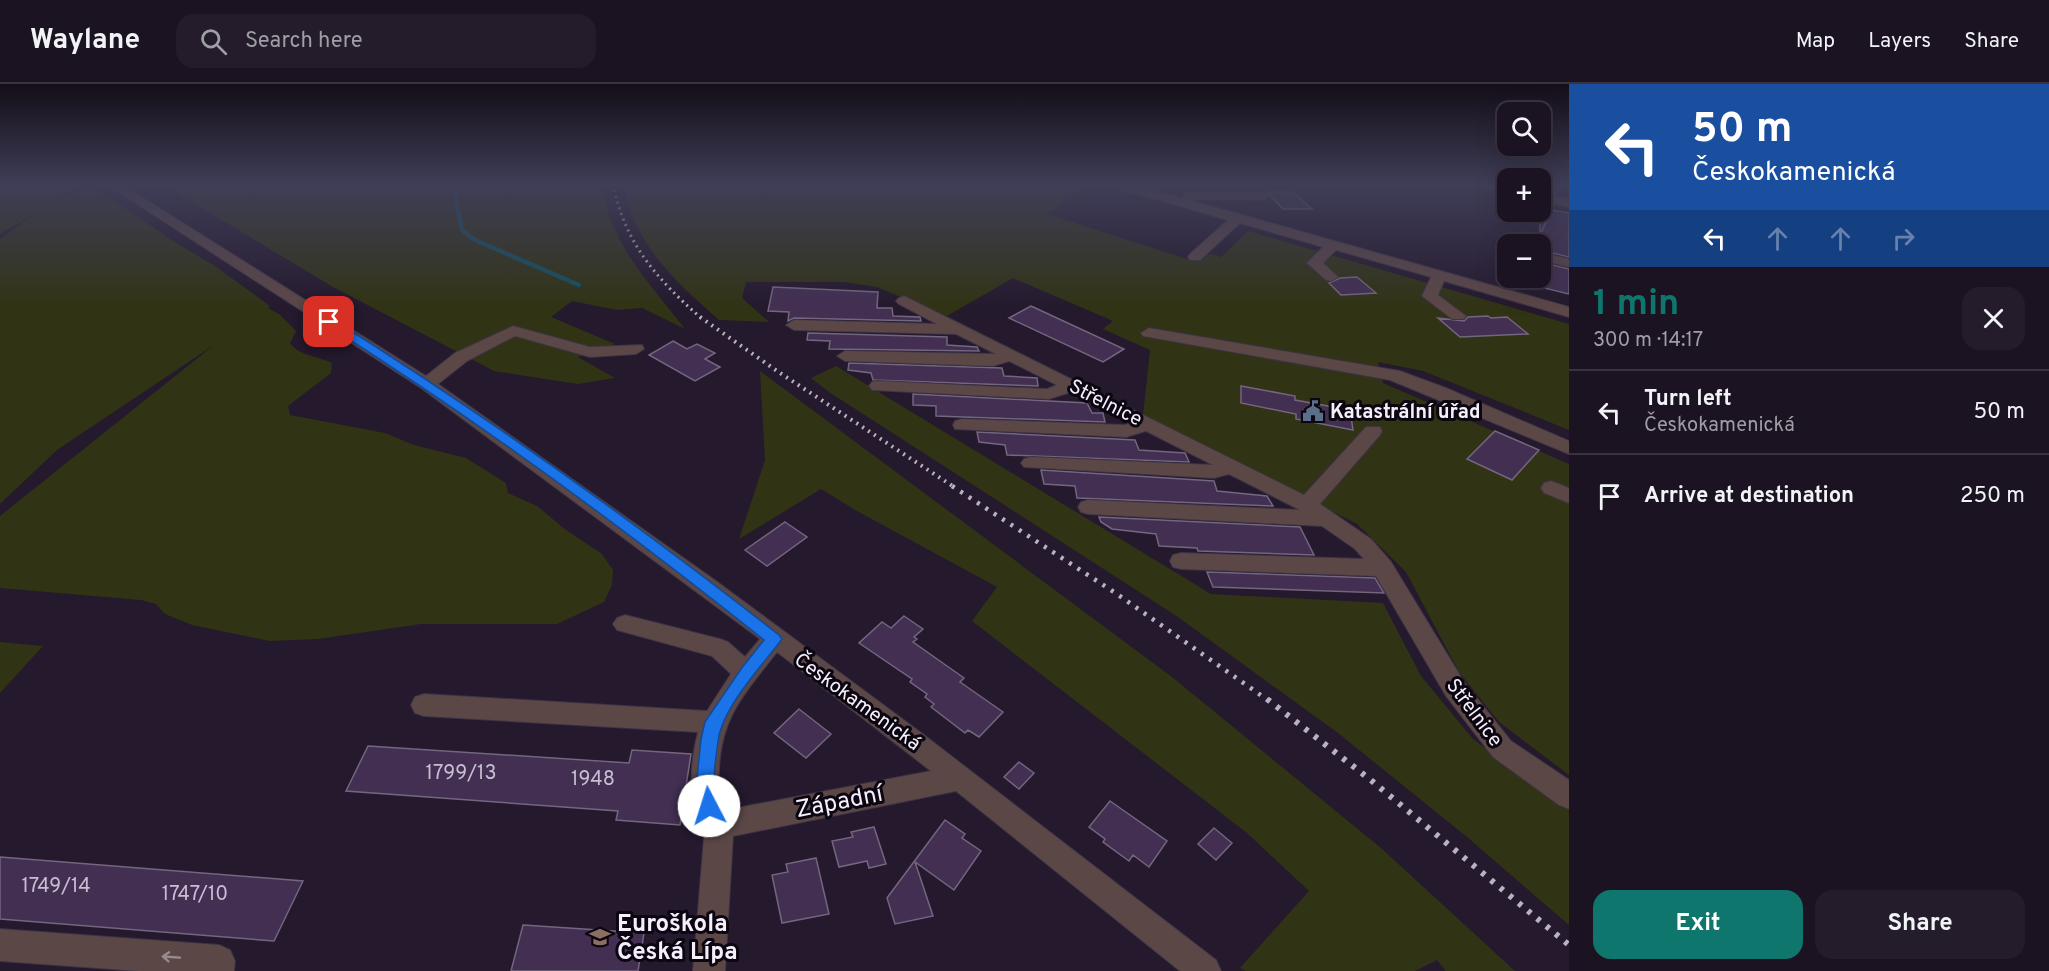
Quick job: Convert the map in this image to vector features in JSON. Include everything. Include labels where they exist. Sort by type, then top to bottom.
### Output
[{"type":"street","name":"Českokamenická","points":[[177,225],[428,384],[708,587],[960,778],[1205,971]]},
{"type":"street","points":[[1195,257],[1230,225]]},
{"type":"street","points":[[1264,225],[1569,312]]},
{"type":"street","points":[[1331,277],[1314,263],[1333,245]]},
{"type":"street","points":[[1551,258],[1569,263]]},
{"type":"street","points":[[1439,275],[1430,296],[1458,316]]},
{"type":"street","name":"Střelnice","points":[[904,301],[1307,505],[1363,544],[1383,568],[1455,689],[1502,749],[1569,796]]},
{"type":"street","points":[[794,325],[961,330]]},
{"type":"street","points":[[428,384],[461,357],[513,331],[590,352],[636,349]]},
{"type":"street","points":[[1149,333],[1394,375],[1440,392],[1569,448]]},
{"type":"street","points":[[845,356],[993,361],[1011,355]]},
{"type":"street","points":[[878,386],[1049,394],[1072,386]]},
{"type":"street","points":[[962,424],[1126,431],[1148,424]]},
{"type":"street","points":[[1307,505],[1373,431]]},
{"type":"street","points":[[1031,463],[1214,472],[1231,466]]},
{"type":"street","points":[[1088,507],[1328,519]]},
{"type":"street","points":[[1180,561],[1383,568]]},
{"type":"street","points":[[625,624],[720,649],[746,673]]},
{"type":"street","points":[[709,971],[719,825],[709,806],[705,788],[709,739],[714,722],[746,673],[774,639]]},
{"type":"street","points":[[424,705],[714,722]]},
{"type":"street","name":"Západní","points":[[719,825],[960,778]]},
{"type":"street","points":[[0,945],[219,961],[218,971]]},
{"type":"green space","points":[[0,225],[15,225],[0,234]]},
{"type":"green space","points":[[19,225],[150,225],[215,266],[270,306],[268,308],[279,314],[296,331],[290,343],[298,351],[332,363],[331,373],[288,406],[290,415],[385,433],[414,445],[466,458],[506,483],[508,493],[537,506],[566,530],[602,554],[613,570],[612,585],[604,602],[557,624],[421,624],[318,639],[270,641],[192,625],[165,614],[156,604],[141,600],[0,588],[0,516],[214,345],[57,450],[0,504],[0,239]]},
{"type":"green space","points":[[231,225],[613,225],[633,262],[685,329],[642,308],[617,310],[572,301],[551,317],[615,344],[578,357],[615,378],[578,384],[494,371],[333,287]]},
{"type":"green space","points":[[636,225],[1082,225],[1187,259],[1211,254],[1221,257],[1248,231],[1569,324],[1569,430],[1423,371],[1378,362],[1383,383],[1569,464],[1569,775],[1499,722],[1459,672],[1406,572],[1357,524],[1143,416],[1150,350],[1103,329],[1113,321],[1013,278],[947,316],[877,287],[844,282],[746,282],[742,298],[769,322],[719,320],[673,276],[646,243]]},
{"type":"green space","points":[[836,366],[1211,594],[1383,603],[1421,676],[1473,739],[1569,810],[1569,925],[1467,837],[1338,733],[1178,617],[829,392],[811,378]]},
{"type":"green space","points":[[760,371],[1172,677],[1381,848],[1515,971],[1446,971],[1437,960],[1415,971],[1246,971],[1240,968],[1309,891],[1247,833],[972,621],[997,587],[821,489],[739,539],[765,460]]},
{"type":"green space","points":[[0,642],[43,646],[0,693]]},
{"type":"building","points":[[1545,225],[1569,225],[1569,257],[1551,253],[1551,234],[1541,234]]},
{"type":"building","points":[[1551,265],[1569,269],[1569,294],[1544,288],[1551,288]]},
{"type":"building","points":[[1357,277],[1376,293],[1341,295],[1329,283],[1340,278]]},
{"type":"building","points":[[773,287],[878,292],[877,308],[892,308],[893,316],[920,317],[921,321],[794,318],[788,321],[789,312],[768,311]]},
{"type":"building","points":[[1031,306],[1124,349],[1103,362],[1009,318]]},
{"type":"building","points":[[1488,316],[1491,318],[1507,317],[1528,334],[1460,337],[1438,318],[1464,321],[1468,317]]},
{"type":"building","points":[[808,333],[947,337],[947,345],[977,347],[979,351],[829,349],[830,341],[807,340]]},
{"type":"building","points":[[673,341],[687,349],[697,344],[715,353],[705,359],[720,367],[695,381],[649,355]]},
{"type":"building","points":[[849,363],[1002,368],[1004,376],[1037,378],[1038,386],[873,380],[871,373],[848,370]]},
{"type":"building","points":[[1241,386],[1295,396],[1295,400],[1350,410],[1353,430],[1296,419],[1296,414],[1241,403]]},
{"type":"building","points":[[913,394],[1087,403],[1092,413],[1103,413],[1105,422],[936,416],[936,406],[913,405]]},
{"type":"building","points":[[1495,431],[1539,450],[1512,480],[1467,459]]},
{"type":"building","points":[[977,432],[1135,440],[1139,450],[1185,453],[1189,462],[1007,455],[1005,445],[979,442]]},
{"type":"building","points":[[1041,470],[1214,481],[1217,491],[1267,496],[1273,506],[1077,498],[1075,486],[1044,484]]},
{"type":"building","points":[[1099,517],[1300,527],[1314,555],[1198,551],[1197,548],[1159,546],[1156,534],[1112,529],[1101,522]]},
{"type":"building","points":[[785,522],[807,537],[767,566],[745,550]]},
{"type":"building","points":[[1207,572],[1375,578],[1384,593],[1213,587]]},
{"type":"building","points":[[904,616],[923,629],[914,637],[917,639],[913,642],[964,678],[960,682],[1003,712],[979,737],[968,730],[965,733],[931,707],[934,704],[925,697],[927,694],[910,682],[912,679],[859,643],[882,622],[891,628]]},
{"type":"building","points":[[799,709],[831,734],[806,758],[774,733]]},
{"type":"building","points":[[368,746],[629,763],[632,750],[691,754],[680,825],[616,820],[618,811],[346,791]]},
{"type":"building","points":[[1019,762],[1034,773],[1019,789],[1004,777]]},
{"type":"building","points":[[1110,801],[1167,841],[1149,867],[1133,855],[1129,861],[1103,842],[1105,839],[1089,827]]},
{"type":"building","points":[[945,820],[965,834],[962,838],[981,851],[954,890],[915,862],[933,916],[895,924],[887,898]]},
{"type":"building","points":[[874,827],[886,864],[869,868],[867,861],[839,867],[832,841],[853,837],[851,832]]},
{"type":"building","points":[[1214,828],[1232,843],[1216,860],[1198,844]]},
{"type":"building","points":[[0,857],[303,881],[274,941],[0,919]]},
{"type":"building","points":[[816,858],[829,914],[782,923],[772,875],[788,872],[786,864]]},
{"type":"building","points":[[523,925],[644,933],[638,971],[511,971]]},
{"type":"waterway","points":[[461,225],[462,230],[475,240],[579,285]]},
{"type":"railway","points":[[626,225],[645,259],[657,274],[701,318]]},
{"type":"railway","points":[[700,317],[777,371],[954,487]]},
{"type":"railway","points":[[952,486],[1117,594],[1269,701]]},
{"type":"railway","points":[[1267,699],[1372,781],[1569,945]]},
{"type":"place","name":"Katastrální úřad","points":[[1313,411]]},
{"type":"place","name":"Euroškola Česká Lípa","points":[[600,937]]},
{"type":"route","points":[[329,322],[428,384],[708,587],[774,639],[746,673],[714,722],[709,739],[705,788],[709,806]]}]
